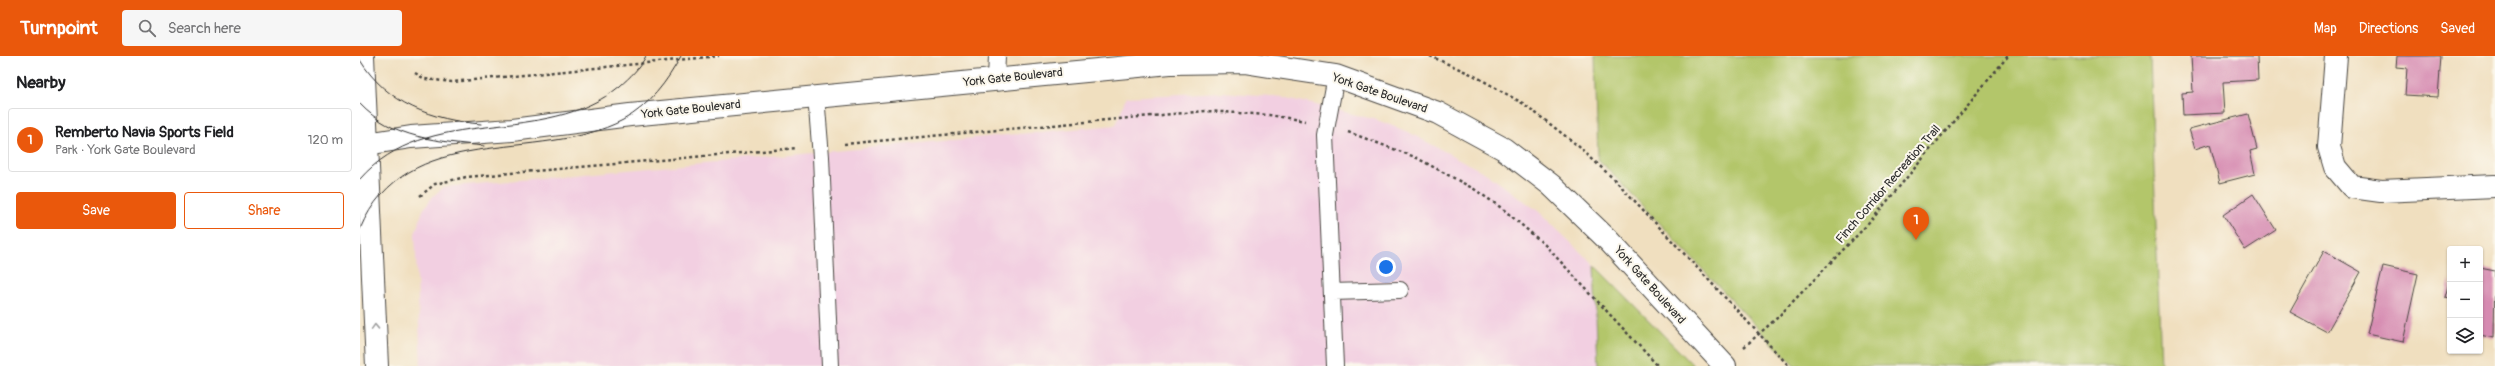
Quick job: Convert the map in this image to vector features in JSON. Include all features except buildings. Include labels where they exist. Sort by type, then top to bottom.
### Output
[{"type":"street","points":[[363,56],[363,144],[377,366]]},
{"type":"street","points":[[2336,56],[2329,147],[2335,167],[2352,187],[2381,191],[2495,186]]},
{"type":"street","name":"York Gate Boulevard","points":[[363,144],[411,137],[512,130],[630,115],[1100,68],[1185,63],[1244,62],[1336,76],[1438,113],[1504,149],[1551,185],[1608,240],[1725,366]]},
{"type":"lane","points":[[996,79],[997,56]]},
{"type":"lane","points":[[1335,366],[1326,126],[1336,76]]},
{"type":"lane","points":[[816,96],[820,146],[830,366]]},
{"type":"lane","points":[[1332,292],[1400,290]]},
{"type":"path","points":[[415,72],[426,80],[452,82],[719,56]]},
{"type":"path","points":[[1430,56],[1472,75],[1524,104],[1577,145],[1618,183],[1789,366]]},
{"type":"path","name":"Finch Corridor Recreation Trail","points":[[1740,350],[1760,334],[1869,223],[2008,56]]},
{"type":"path","points":[[420,196],[435,184],[466,177],[1206,111],[1269,115],[1326,126],[1379,142],[1415,157],[1474,189],[1503,209],[1545,245],[1658,366]]},
{"type":"shaded area","points":[[1222,92],[1283,97],[1377,120],[1408,132],[1487,174],[1538,211],[1594,265],[1598,366],[421,366],[415,234],[423,210],[433,196],[444,187],[1116,125],[1126,97]]},
{"type":"green space","points":[[1595,56],[2150,56],[2161,366],[1794,366],[1598,159]]},
{"type":"green space","points":[[1594,265],[1694,366],[1598,366]]},
{"type":"tram line","points":[[360,179],[388,155],[419,140],[452,132],[522,123],[557,116],[590,105],[620,86],[638,68],[646,56]]},
{"type":"tram line","points":[[360,229],[381,195],[409,172],[441,158],[477,150],[553,141],[589,133],[623,120],[641,108],[649,100],[670,75],[681,56]]},
{"type":"tram line","points":[[360,60],[383,88],[397,99],[412,107],[428,114],[463,122],[481,124]]},
{"type":"tram line","points":[[360,104],[373,116],[387,125],[402,131],[433,140],[484,146]]},
{"type":"place","name":"Remberto Navia Sports Field","points":[[1916,240]]}]
